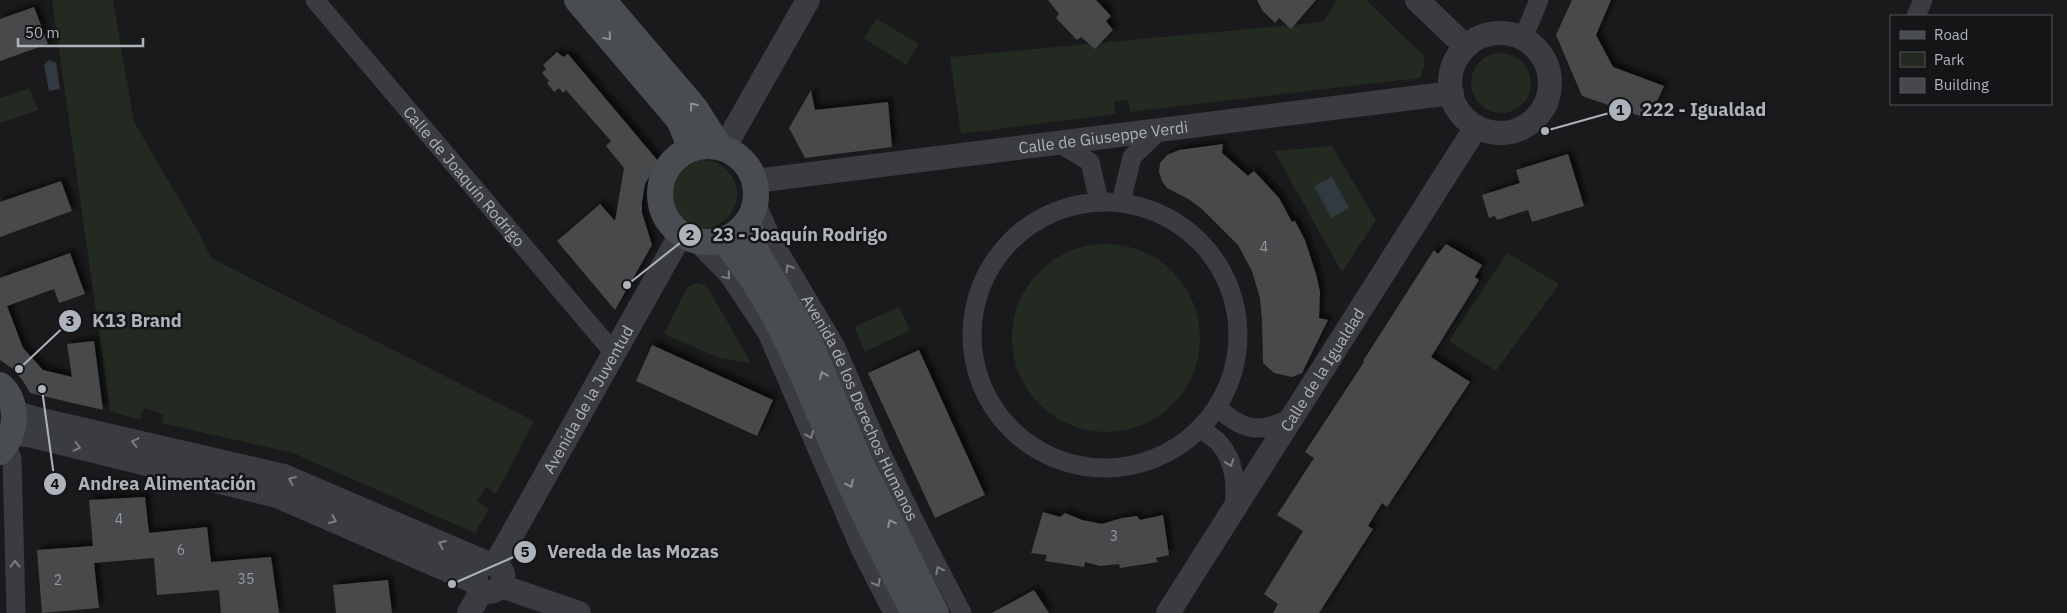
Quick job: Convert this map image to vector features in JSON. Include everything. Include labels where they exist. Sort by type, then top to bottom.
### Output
[{"type":"main road","points":[[577,0],[678,120],[691,149]]},
{"type":"main road","points":[[603,0],[695,108],[722,148]]},
{"type":"main road","points":[[702,146],[722,148],[735,153],[743,161],[753,202],[737,233],[723,240],[708,242],[688,237],[672,226],[665,215],[660,189],[663,176],[679,155],[691,149],[702,146]]},
{"type":"main road","name":"Avenida de los Derechos Humanos","points":[[753,202],[757,253],[810,343],[861,464],[936,613]]},
{"type":"main road","points":[[723,240],[743,264],[794,352],[844,472],[914,613]]},
{"type":"main road","points":[[0,385],[5,389],[8,436]]},
{"type":"street","name":"Calle de Joaquín Rodrigo","points":[[315,0],[614,353]]},
{"type":"street","points":[[722,148],[808,0]]},
{"type":"street","points":[[1417,0],[1466,47]]},
{"type":"street","points":[[1523,38],[1539,0]]},
{"type":"street","points":[[1916,15],[1923,0]]},
{"type":"street","points":[[1493,33],[1508,33],[1523,38],[1536,47],[1545,60],[1550,75],[1550,91],[1544,106],[1535,119],[1522,128],[1507,132],[1491,132],[1476,126],[1465,118],[1456,107],[1452,93],[1451,76],[1456,60],[1466,47],[1478,38],[1493,33]]},
{"type":"street","name":"Calle de Giuseppe Verdi","points":[[753,202],[1057,142],[1452,93]]},
{"type":"street","name":"Calle de la Igualdad","points":[[1168,613],[1476,126]]},
{"type":"street","points":[[1121,202],[1132,157],[1161,129]]},
{"type":"street","points":[[1057,142],[1090,162],[1099,201]]},
{"type":"street","points":[[1099,201],[1121,202],[1164,215],[1200,241],[1226,278],[1237,321],[1234,366],[1217,407],[1200,428],[1173,450],[1141,463],[1107,468],[1073,464],[1041,452],[1013,431],[991,404],[977,373],[972,338],[975,304],[987,272],[1007,244],[1034,222],[1065,207],[1099,201]]},
{"type":"street","name":"Avenida de los Derechos Humanos","points":[[753,202],[773,242],[835,345],[881,452],[962,613]]},
{"type":"street","name":"Avenida de la Juventud","points":[[469,613],[614,353],[688,237]]},
{"type":"street","points":[[688,237],[729,276],[767,333],[860,551],[893,613]]},
{"type":"street","points":[[1217,407],[1233,422],[1257,428],[1278,425],[1291,418]]},
{"type":"street","points":[[1200,428],[1219,443],[1231,463],[1236,489],[1234,510]]},
{"type":"street","points":[[16,613],[12,458],[8,436],[29,435],[277,496],[578,613]]},
{"type":"green space","points":[[52,0],[113,0],[134,122],[200,235],[211,258],[534,421],[496,494],[486,487],[477,501],[489,509],[475,533],[293,453],[161,423],[164,414],[144,408],[140,420],[110,411]]},
{"type":"green space","points":[[1337,0],[1366,0],[1424,56],[1424,66],[1420,78],[1130,112],[1128,100],[1114,101],[1115,114],[961,134],[950,57],[1323,22]]},
{"type":"green space","points":[[877,19],[919,44],[906,65],[864,38]]},
{"type":"green space","points":[[1501,53],[1517,58],[1522,62],[1526,67],[1531,83],[1526,99],[1522,104],[1517,108],[1501,113],[1485,108],[1480,104],[1476,99],[1471,83],[1476,67],[1480,62],[1485,58]]},
{"type":"green space","points":[[29,88],[38,110],[0,123],[0,98]]},
{"type":"green space","points":[[1332,146],[1376,220],[1342,272],[1274,151]]},
{"type":"green space","points":[[703,160],[716,163],[727,170],[734,181],[737,194],[734,207],[727,218],[716,225],[703,228],[690,225],[679,218],[672,207],[669,194],[672,181],[679,170],[690,163]]},
{"type":"green space","points":[[1106,244],[1142,251],[1166,265],[1179,278],[1193,302],[1200,338],[1193,374],[1179,398],[1166,411],[1142,425],[1106,432],[1070,425],[1046,411],[1033,398],[1019,374],[1012,338],[1019,302],[1033,278],[1046,265],[1070,251]]},
{"type":"green space","points":[[1507,253],[1559,284],[1496,371],[1449,341]]},
{"type":"green space","points":[[696,283],[706,285],[751,363],[719,358],[664,334],[687,288]]},
{"type":"green space","points":[[899,307],[910,330],[865,352],[854,327]]},
{"type":"shaded area","points":[[49,60],[56,63],[60,89],[49,91],[44,65]]},
{"type":"shaded area","points":[[1332,177],[1349,208],[1331,218],[1314,186]]},
{"type":"building","points":[[1048,0],[1096,0],[1111,16],[1106,21],[1113,30],[1095,49],[1081,37],[1077,40],[1056,18],[1059,14]]},
{"type":"building","points":[[1257,0],[1316,0],[1291,29],[1279,18],[1275,23],[1262,10]]},
{"type":"building","points":[[1572,0],[1611,0],[1596,35],[1613,67],[1664,86],[1649,119],[1582,96],[1556,35]]},
{"type":"building","points":[[34,7],[48,44],[0,61],[0,19]]},
{"type":"building","points":[[557,52],[563,57],[568,54],[658,161],[645,184],[642,202],[642,213],[652,245],[615,310],[557,241],[600,204],[615,221],[624,168],[606,146],[611,141],[566,90],[563,93],[559,88],[554,92],[547,83],[549,81],[542,73],[546,69],[543,65]]},
{"type":"building","points":[[811,90],[815,110],[888,102],[892,147],[805,158],[789,128]]},
{"type":"building","points":[[1223,144],[1222,153],[1248,176],[1254,171],[1279,198],[1292,222],[1295,221],[1305,240],[1316,274],[1320,292],[1319,318],[1328,320],[1302,373],[1292,377],[1274,373],[1263,363],[1260,298],[1252,271],[1238,245],[1203,210],[1190,200],[1167,188],[1159,172],[1160,163],[1167,155],[1179,150]]},
{"type":"building","points":[[1568,154],[1584,206],[1532,222],[1528,210],[1497,220],[1495,216],[1489,218],[1482,195],[1520,183],[1516,170]]},
{"type":"building","points":[[61,181],[72,211],[0,237],[0,202]]},
{"type":"building","points":[[1446,244],[1482,265],[1475,277],[1479,280],[1431,357],[1470,382],[1387,507],[1382,503],[1368,526],[1373,529],[1319,613],[1273,613],[1278,604],[1264,594],[1303,531],[1277,515],[1314,458],[1305,452],[1434,250],[1438,254]]},
{"type":"building","points":[[70,253],[85,294],[59,303],[54,289],[7,306],[23,348],[43,370],[72,377],[67,344],[94,341],[103,410],[30,393],[13,369],[0,360],[0,278]]},
{"type":"building","points":[[652,345],[773,400],[757,436],[636,381]]},
{"type":"building","points":[[919,350],[985,495],[935,518],[868,373]]},
{"type":"building","points":[[145,497],[149,533],[207,527],[211,562],[271,557],[279,613],[221,613],[219,590],[157,595],[154,558],[94,563],[99,608],[42,613],[37,550],[93,546],[89,500]]},
{"type":"building","points":[[1043,512],[1060,517],[1065,513],[1082,520],[1102,524],[1122,518],[1137,516],[1140,520],[1163,515],[1169,555],[1156,558],[1158,562],[1120,568],[1119,564],[1100,566],[1085,562],[1084,567],[1045,561],[1047,555],[1031,553]]},
{"type":"building","points":[[388,580],[392,613],[336,613],[333,585]]},
{"type":"building","points":[[1034,590],[1049,613],[992,613]]},
{"type":"place","name":"222 - Igualdad","points":[[1545,131]]},
{"type":"place","name":"23 - Joaquín Rodrigo","points":[[627,285]]},
{"type":"place","name":"K13 Brand","points":[[19,369]]},
{"type":"place","name":"Andrea Alimentación","points":[[42,389]]},
{"type":"place","name":"Vereda de las Mozas","points":[[452,584]]}]
